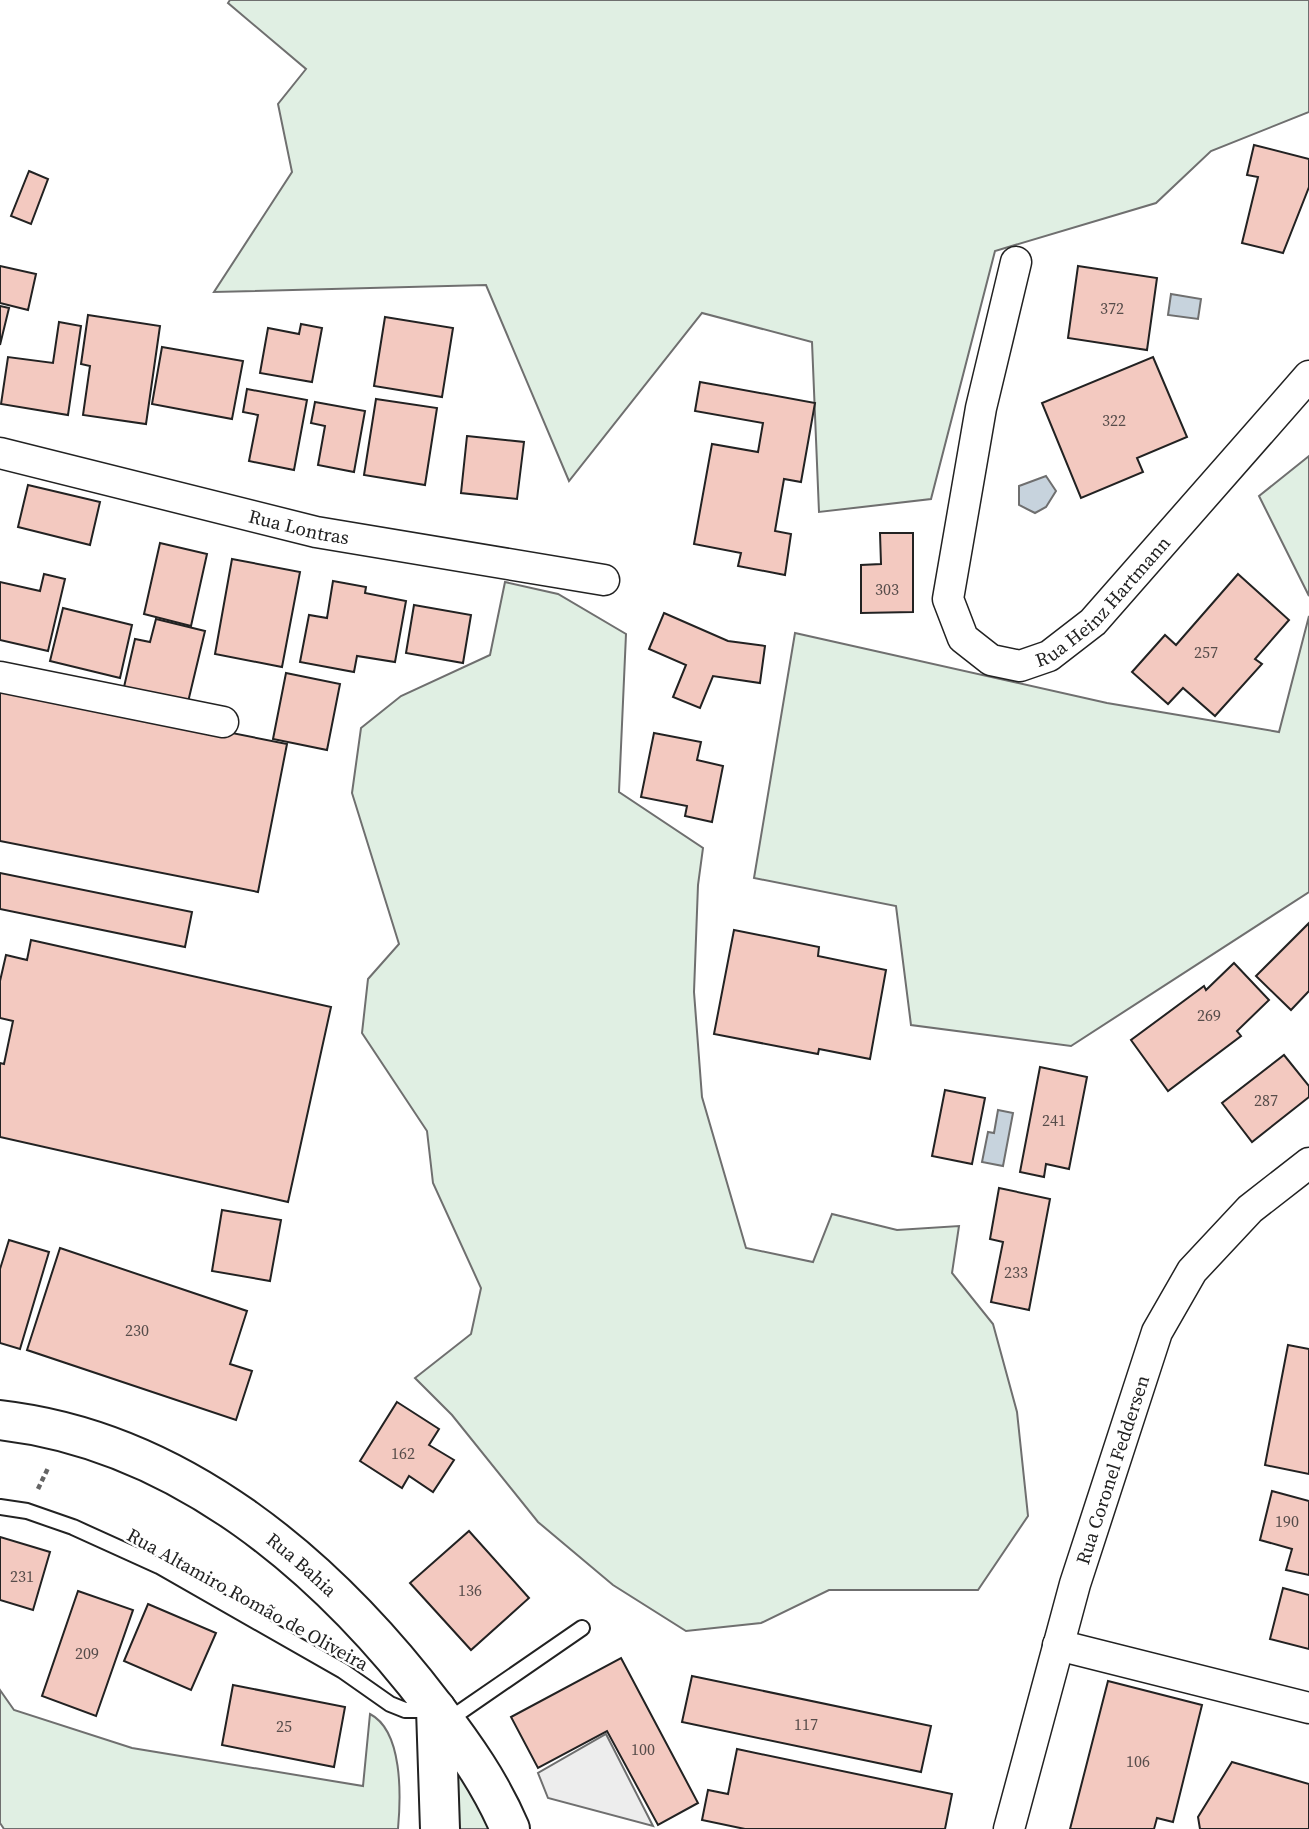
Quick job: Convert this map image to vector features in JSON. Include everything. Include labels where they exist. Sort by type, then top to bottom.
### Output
[{"type":"main road","name":"Rua Bahia","points":[[0,1420],[60,1432],[153,1464],[238,1512],[311,1570],[404,1666],[475,1762],[512,1828]]},
{"type":"main road","points":[[440,1829],[441,1716]]},
{"type":"street","name":"Rua Heinz Hartmann","points":[[1016,262],[981,408],[948,599],[963,638],[991,660],[1020,666],[1049,656],[1093,622],[1309,376]]},
{"type":"street","name":"Rua Lontras","points":[[0,453],[316,532],[604,580]]},
{"type":"street","points":[[0,677],[223,722]]},
{"type":"street","name":"Rua Coronel Feddersen","points":[[1009,1829],[1058,1645],[1157,1332],[1192,1270],[1250,1209],[1309,1163]]},
{"type":"street","points":[[1058,1645],[1309,1708]]},
{"type":"lane","name":"Rua Altamiro Romão de Oliveira","points":[[0,1507],[27,1511],[73,1527],[159,1566],[343,1671],[390,1704],[405,1710],[441,1716]]},
{"type":"lane","points":[[441,1716],[582,1628]]},
{"type":"path","points":[[27,1511],[54,1456]]},
{"type":"green space","points":[[230,0],[1309,0],[1309,112],[1211,151],[1156,203],[995,251],[931,499],[819,512],[812,342],[702,313],[569,481],[486,285],[214,292],[292,172],[278,104],[306,69],[228,3]]},
{"type":"green space","points":[[1309,456],[1309,596],[1259,496]]},
{"type":"green space","points":[[505,582],[558,594],[626,634],[619,792],[703,848],[698,885],[694,992],[702,1097],[746,1248],[813,1262],[832,1214],[897,1230],[959,1226],[952,1273],[993,1324],[1017,1412],[1028,1516],[978,1590],[829,1590],[761,1623],[686,1631],[613,1585],[538,1522],[452,1415],[415,1378],[471,1334],[481,1288],[433,1183],[427,1131],[362,1033],[368,979],[399,944],[352,793],[361,728],[401,696],[490,655]]},
{"type":"green space","points":[[1309,616],[1309,892],[1071,1046],[911,1025],[896,906],[754,878],[795,633],[1107,703],[1279,732]]},
{"type":"green space","points":[[0,1690],[14,1710],[132,1748],[363,1786],[370,1714],[381,1722],[394,1749],[400,1800],[398,1829],[4,1829],[0,1823]]},
{"type":"green space","points":[[450,1749],[490,1829],[452,1829]]},
{"type":"shaded area","points":[[1171,294],[1201,299],[1198,319],[1168,315]]},
{"type":"shaded area","points":[[1046,476],[1056,491],[1046,507],[1035,513],[1019,505],[1019,486]]},
{"type":"shaded area","points":[[998,1110],[1013,1113],[1003,1166],[982,1162],[988,1132],[994,1133]]},
{"type":"shaded area","points":[[606,1734],[653,1826],[548,1798],[538,1773]]},
{"type":"building","points":[[1254,145],[1309,159],[1309,187],[1283,253],[1242,243],[1258,177],[1247,175]]},
{"type":"building","points":[[29,171],[48,179],[31,224],[11,216]]},
{"type":"building","points":[[0,266],[36,274],[28,310],[0,303]]},
{"type":"building","points":[[1078,266],[1157,278],[1147,350],[1068,338]]},
{"type":"building","points":[[0,306],[9,308],[0,345]]},
{"type":"building","points":[[88,315],[160,326],[146,424],[83,415],[90,366],[81,364]]},
{"type":"building","points":[[385,317],[453,328],[442,397],[374,386]]},
{"type":"building","points":[[59,322],[81,326],[68,415],[1,404],[8,357],[53,363]]},
{"type":"building","points":[[301,324],[322,328],[312,382],[260,373],[268,328],[299,334]]},
{"type":"building","points":[[162,347],[243,361],[232,419],[152,404]]},
{"type":"building","points":[[1153,357],[1187,437],[1137,458],[1143,472],[1081,498],[1042,403]]},
{"type":"building","points":[[700,382],[815,403],[801,482],[784,479],[775,531],[791,534],[785,575],[738,566],[741,553],[694,544],[712,444],[758,452],[763,423],[695,411]]},
{"type":"building","points":[[247,389],[307,400],[294,470],[249,461],[258,415],[243,412]]},
{"type":"building","points":[[376,399],[437,408],[425,485],[364,475]]},
{"type":"building","points":[[315,402],[365,411],[354,472],[318,465],[325,426],[311,423]]},
{"type":"building","points":[[467,436],[524,442],[517,499],[461,493]]},
{"type":"building","points":[[28,485],[100,502],[90,545],[18,527]]},
{"type":"building","points":[[880,533],[913,533],[913,612],[861,613],[861,565],[881,564]]},
{"type":"building","points":[[160,543],[207,554],[191,626],[144,614]]},
{"type":"building","points":[[232,559],[300,572],[282,667],[215,654]]},
{"type":"building","points":[[44,574],[65,579],[48,651],[0,640],[0,582],[40,591]]},
{"type":"building","points":[[1238,574],[1289,620],[1255,659],[1262,664],[1215,716],[1183,688],[1168,704],[1132,672],[1165,635],[1176,645]]},
{"type":"building","points":[[333,581],[366,587],[365,593],[406,601],[395,662],[357,656],[354,672],[300,662],[309,615],[327,618]]},
{"type":"building","points":[[414,605],[471,615],[463,663],[406,653]]},
{"type":"building","points":[[63,608],[132,625],[120,678],[50,661]]},
{"type":"building","points":[[664,613],[728,641],[765,646],[760,683],[713,676],[700,708],[673,697],[686,665],[649,649]]},
{"type":"building","points":[[156,619],[205,631],[188,702],[124,687],[135,639],[150,642]]},
{"type":"building","points":[[286,673],[340,684],[327,750],[273,739]]},
{"type":"building","points":[[0,687],[287,744],[258,892],[0,841]]},
{"type":"building","points":[[654,733],[701,742],[697,760],[723,766],[712,822],[685,816],[687,806],[641,797]]},
{"type":"building","points":[[0,873],[192,912],[185,947],[0,909]]},
{"type":"building","points":[[1309,923],[1309,991],[1291,1010],[1256,976]]},
{"type":"building","points":[[734,930],[819,947],[818,956],[886,970],[870,1059],[819,1049],[818,1054],[714,1034]]},
{"type":"building","points":[[31,940],[331,1007],[288,1202],[0,1137],[0,1063],[4,1064],[13,1021],[0,1018],[0,981],[6,955],[27,960]]},
{"type":"building","points":[[1234,963],[1269,1000],[1237,1031],[1241,1036],[1168,1091],[1131,1040],[1204,986],[1206,990]]},
{"type":"building","points":[[1284,1055],[1309,1086],[1309,1097],[1252,1142],[1222,1103]]},
{"type":"building","points":[[1040,1067],[1087,1077],[1069,1169],[1046,1164],[1044,1177],[1020,1172]]},
{"type":"building","points":[[945,1090],[985,1098],[972,1164],[932,1156]]},
{"type":"building","points":[[999,1188],[1050,1199],[1029,1310],[991,1302],[1003,1242],[990,1239]]},
{"type":"building","points":[[222,1210],[281,1220],[270,1281],[212,1271]]},
{"type":"building","points":[[9,1240],[49,1252],[20,1349],[0,1343],[0,1269]]},
{"type":"building","points":[[60,1248],[247,1311],[230,1364],[252,1371],[236,1420],[27,1350]]},
{"type":"building","points":[[1288,1345],[1309,1349],[1309,1474],[1265,1465]]},
{"type":"building","points":[[397,1402],[439,1429],[429,1445],[454,1460],[433,1492],[409,1476],[402,1488],[360,1461]]},
{"type":"building","points":[[1272,1491],[1309,1501],[1309,1575],[1286,1570],[1292,1549],[1260,1540]]},
{"type":"building","points":[[469,1531],[529,1598],[471,1650],[410,1583]]},
{"type":"building","points":[[0,1537],[50,1552],[33,1610],[0,1600]]},
{"type":"building","points":[[1283,1588],[1309,1595],[1309,1649],[1270,1639]]},
{"type":"building","points":[[78,1591],[133,1610],[96,1716],[42,1696]]},
{"type":"building","points":[[148,1604],[216,1633],[191,1690],[124,1661]]},
{"type":"building","points":[[621,1658],[698,1803],[658,1825],[607,1731],[538,1768],[511,1717]]},
{"type":"building","points":[[692,1676],[931,1726],[921,1772],[682,1722]]},
{"type":"building","points":[[1108,1681],[1202,1705],[1173,1822],[1157,1818],[1154,1829],[1070,1829]]},
{"type":"building","points":[[233,1685],[345,1707],[334,1767],[222,1745]]},
{"type":"building","points":[[737,1749],[952,1794],[945,1829],[745,1829],[702,1820],[708,1790],[728,1794]]},
{"type":"building","points":[[1232,1762],[1309,1784],[1309,1829],[1200,1829],[1198,1817]]}]
